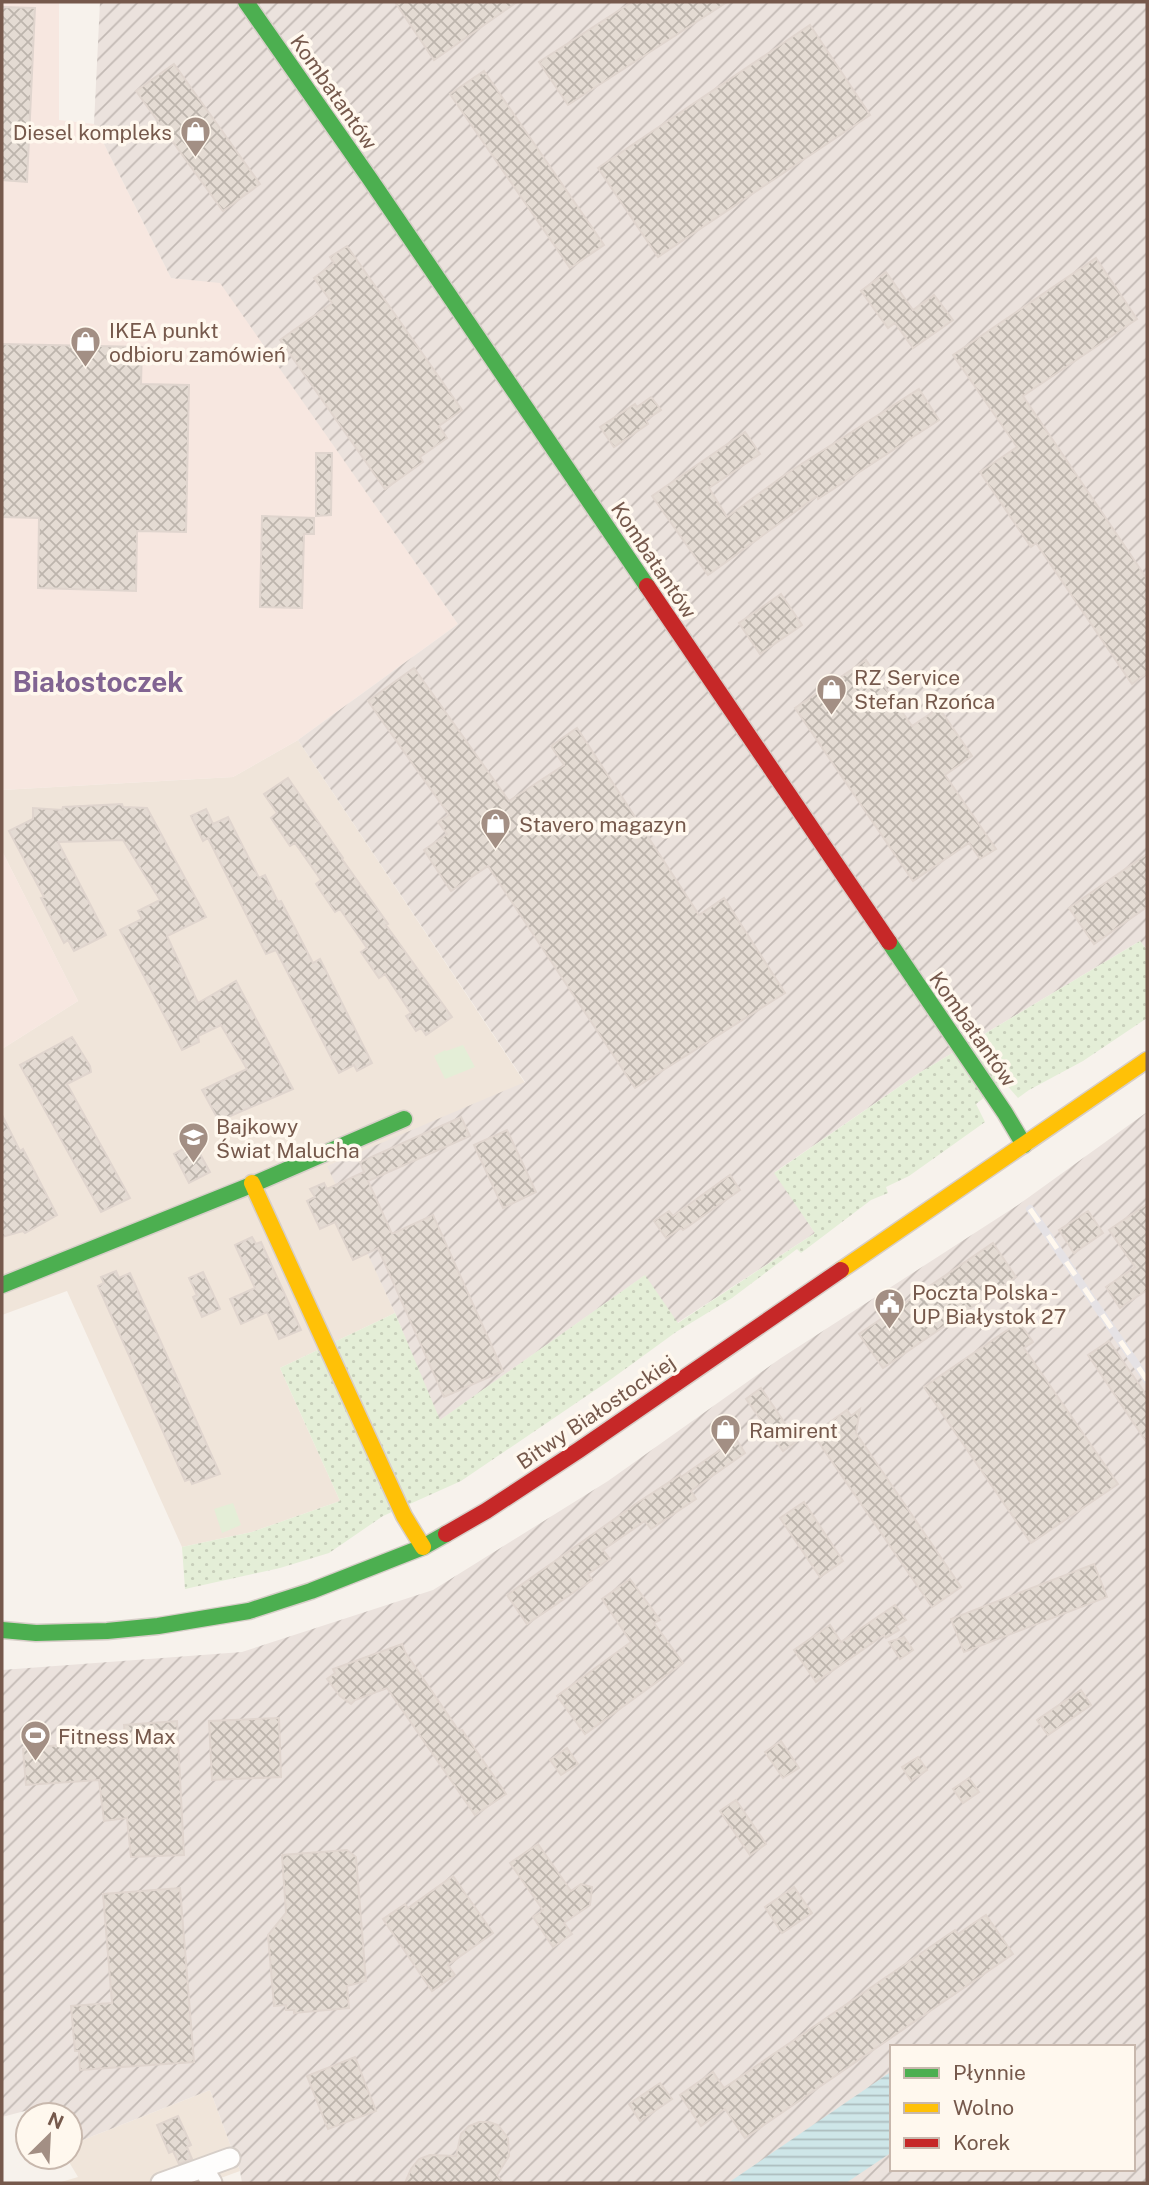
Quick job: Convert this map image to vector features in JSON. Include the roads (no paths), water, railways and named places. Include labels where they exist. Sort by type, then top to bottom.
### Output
[{"type":"street","name":"Kombatantów","points":[[246,2],[519,398],[1005,1113],[1024,1145]]},
{"type":"street","name":"Bitwy Białostockiej","points":[[2,1630],[36,1633],[107,1631],[158,1626],[249,1611],[311,1591],[424,1547],[486,1511],[579,1450],[1147,1060]]},
{"type":"street","points":[[2,1285],[343,1147],[404,1119]]},
{"type":"street","points":[[252,1183],[404,1516],[424,1547]]},
{"type":"street","points":[[160,2183],[208,2175],[230,2158]]},
{"type":"water","points":[[890,2072],[890,2153],[846,2183],[728,2183]]},
{"type":"railway","points":[[1030,1209],[1147,1380]]},
{"type":"place","name":"Diesel kompleks","points":[[195,159]]},
{"type":"place","name":"IKEA punkt odbioru zamówień","points":[[86,369]]},
{"type":"place","name":"RZ Service Stefan Rzońca","points":[[831,716]]},
{"type":"place","name":"Stavero magazyn","points":[[496,851]]},
{"type":"place","name":"Bajkowy Świat Malucha","points":[[193,1165]]},
{"type":"place","name":"Poczta Polska - UP Białystok 27","points":[[889,1331]]},
{"type":"place","name":"Ramirent","points":[[726,1457]]},
{"type":"place","name":"Fitness Max","points":[[35,1763]]},
{"type":"district","name":"Białostoczek","points":[[98,681]]}]
